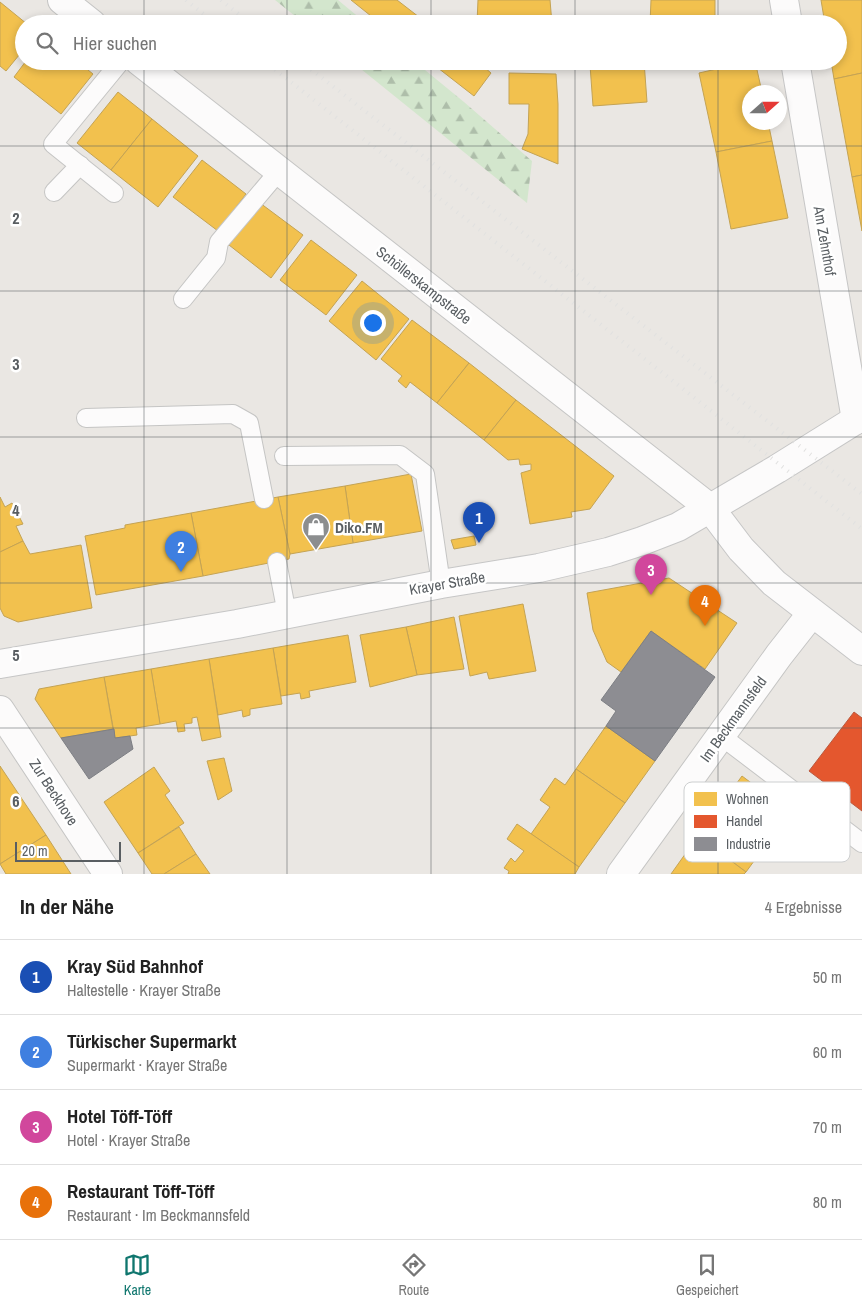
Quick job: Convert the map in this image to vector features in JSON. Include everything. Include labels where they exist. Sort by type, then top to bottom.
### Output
[{"type":"main road","points":[[62,0],[81,15]]},
{"type":"main road","points":[[784,0],[786,15]]},
{"type":"main road","name":"Schöllerskampstraße","points":[[150,70],[710,508],[741,549],[774,583],[862,651]]},
{"type":"main road","name":"Am Zehnthof","points":[[797,70],[859,418]]},
{"type":"main road","name":"Krayer Straße","points":[[0,664],[237,624],[441,584],[539,568],[608,552],[678,527],[859,418]]},
{"type":"main road","name":"Im Beckmannsfeld","points":[[688,782],[812,613]]},
{"type":"main road","name":"Zur Beckhove","points":[[0,710],[108,874]]},
{"type":"main road","name":"Im Beckmannsfeld","points":[[621,874],[684,787]]},
{"type":"lane","points":[[114,70],[53,144],[114,193]]},
{"type":"lane","points":[[54,192],[80,165]]},
{"type":"lane","points":[[183,298],[216,258],[219,242],[279,171]]},
{"type":"lane","points":[[86,418],[233,414],[249,423],[264,499]]},
{"type":"lane","points":[[284,456],[400,454],[425,474],[441,584]]},
{"type":"lane","points":[[277,562],[287,614]]},
{"type":"lane","points":[[721,736],[782,782]]},
{"type":"lane","points":[[850,834],[862,843]]},
{"type":"green space","points":[[275,0],[338,0],[356,15],[294,15]]},
{"type":"green space","points":[[362,70],[425,70],[532,161],[527,203]]},
{"type":"building: Wohnen","points":[[351,0],[397,0],[416,15],[370,15]]},
{"type":"building: Wohnen","points":[[478,0],[550,0],[551,15],[477,15]]},
{"type":"building: Wohnen","points":[[651,0],[715,0],[715,15],[650,15]]},
{"type":"building: Wohnen","points":[[821,0],[862,0],[862,73],[834,79],[832,70],[847,70],[847,15],[824,15]]},
{"type":"building: Wohnen","points":[[0,2],[16,15],[15,60],[6,71],[0,66]]},
{"type":"building: Wohnen","points":[[19,70],[88,70],[93,74],[61,114],[14,77]]},
{"type":"building: Wohnen","points":[[441,70],[488,70],[491,73],[474,96]]},
{"type":"building: Wohnen","points":[[590,70],[645,70],[647,102],[593,106]]},
{"type":"building: Wohnen","points":[[712,70],[757,70],[760,85],[742,85],[742,130],[770,130],[772,141],[716,152],[699,73]]},
{"type":"building: Wohnen","points":[[509,73],[556,74],[558,164],[522,149],[528,134],[529,104],[509,104]]},
{"type":"building: Wohnen","points":[[862,73],[862,175],[852,177],[834,79]]},
{"type":"building: Wohnen","points":[[118,92],[152,119],[111,170],[77,143]]},
{"type":"building: Wohnen","points":[[152,119],[198,156],[158,207],[111,170]]},
{"type":"building: Wohnen","points":[[772,141],[788,218],[731,229],[716,152]]},
{"type":"building: Wohnen","points":[[202,160],[246,194],[218,231],[173,197]]},
{"type":"building: Wohnen","points":[[862,175],[862,231],[852,177]]},
{"type":"building: Wohnen","points":[[260,203],[303,235],[271,278],[229,245]]},
{"type":"building: Wohnen","points":[[311,240],[357,275],[326,315],[280,280]]},
{"type":"building: Wohnen","points":[[362,281],[409,319],[376,360],[329,321]]},
{"type":"building: Wohnen","points":[[412,320],[469,363],[437,403],[410,382],[406,388],[398,381],[402,376],[381,359]]},
{"type":"building: Wohnen","points":[[469,363],[516,400],[484,440],[437,403]]},
{"type":"building: Wohnen","points":[[516,400],[614,476],[590,509],[571,512],[572,517],[530,524],[521,473],[531,470],[531,464],[520,465],[519,459],[508,460],[484,440]]},
{"type":"building: Wohnen","points":[[411,474],[422,531],[353,543],[345,486]]},
{"type":"building: Wohnen","points":[[345,486],[353,543],[290,554],[278,497]]},
{"type":"building: Wohnen","points":[[0,497],[5,507],[12,503],[23,524],[16,526],[23,541],[0,552]]},
{"type":"building: Wohnen","points":[[278,497],[290,554],[289,559],[203,576],[191,513]]},
{"type":"building: Wohnen","points":[[191,513],[203,576],[96,595],[85,536],[125,528],[125,525]]},
{"type":"building: Wohnen","points":[[474,536],[476,545],[454,549],[451,540]]},
{"type":"building: Wohnen","points":[[23,541],[30,554],[81,545],[92,608],[18,622],[4,616],[0,608],[0,552]]},
{"type":"building: Wohnen","points":[[669,578],[737,623],[705,669],[651,631],[621,672],[607,662],[593,630],[587,593]]},
{"type":"building: Wohnen","points":[[523,604],[536,671],[489,679],[487,672],[470,676],[459,616]]},
{"type":"building: Wohnen","points":[[454,617],[464,669],[417,675],[406,627]]},
{"type":"building: Wohnen","points":[[406,627],[417,675],[370,687],[360,635]]},
{"type":"building: Wohnen","points":[[348,635],[356,682],[309,691],[310,697],[301,699],[300,693],[281,696],[273,648]]},
{"type":"building: Wohnen","points":[[273,648],[282,704],[250,709],[250,715],[243,717],[242,710],[218,715],[209,659]]},
{"type":"building: Wohnen","points":[[209,659],[221,737],[202,741],[197,717],[192,718],[192,723],[184,724],[185,731],[178,732],[176,721],[160,724],[151,669]]},
{"type":"building: Wohnen","points":[[151,669],[160,724],[136,728],[137,735],[115,738],[104,677]]},
{"type":"building: Wohnen","points":[[104,677],[113,729],[61,738],[35,699],[39,689]]},
{"type":"building: Wohnen","points":[[606,726],[655,761],[625,803],[576,769]]},
{"type":"building: Wohnen","points":[[224,758],[232,791],[218,800],[207,761]]},
{"type":"building: Wohnen","points":[[0,766],[46,835],[0,864]]},
{"type":"building: Wohnen","points":[[154,767],[170,791],[165,795],[184,823],[138,853],[104,802]]},
{"type":"building: Wohnen","points":[[576,769],[625,803],[579,867],[531,834],[550,807],[540,800],[555,778],[565,785]]},
{"type":"building: Wohnen","points":[[742,776],[750,782],[738,782]]},
{"type":"building: Wohnen","points":[[517,824],[579,867],[575,874],[508,874],[509,871],[504,868],[511,858],[515,862],[524,851],[507,839]]},
{"type":"building: Wohnen","points":[[179,827],[196,854],[164,874],[152,874],[138,853]]},
{"type":"building: Wohnen","points":[[46,835],[71,874],[6,874],[0,864]]},
{"type":"building: Wohnen","points":[[196,854],[210,874],[164,874]]},
{"type":"building: Wohnen","points":[[684,856],[684,862],[733,862],[746,872],[744,874],[671,874]]},
{"type":"building: Wohnen","points":[[733,862],[753,862],[746,872]]},
{"type":"building: Handel","points":[[854,712],[862,718],[862,811],[850,802],[850,782],[824,782],[809,771]]},
{"type":"building: Industrie","points":[[651,631],[715,677],[655,761],[606,726],[616,711],[601,700]]},
{"type":"building: Industrie","points":[[114,729],[115,738],[130,736],[133,749],[89,779],[61,738]]},
{"type":"railway","points":[[186,0],[205,15]]},
{"type":"railway","points":[[221,0],[240,15]]},
{"type":"railway","points":[[276,70],[862,529]]},
{"type":"railway","points":[[312,70],[862,494]]},
{"type":"place","name":"Kray Süd Bahnhof","points":[[479,543]]},
{"type":"place","name":"Diko.FM","points":[[316,551]]},
{"type":"place","name":"Türkischer Supermarkt","points":[[181,572]]},
{"type":"place","name":"Hotel Töff-Töff","points":[[651,595]]},
{"type":"place","name":"Restaurant Töff-Töff","points":[[705,626]]}]
